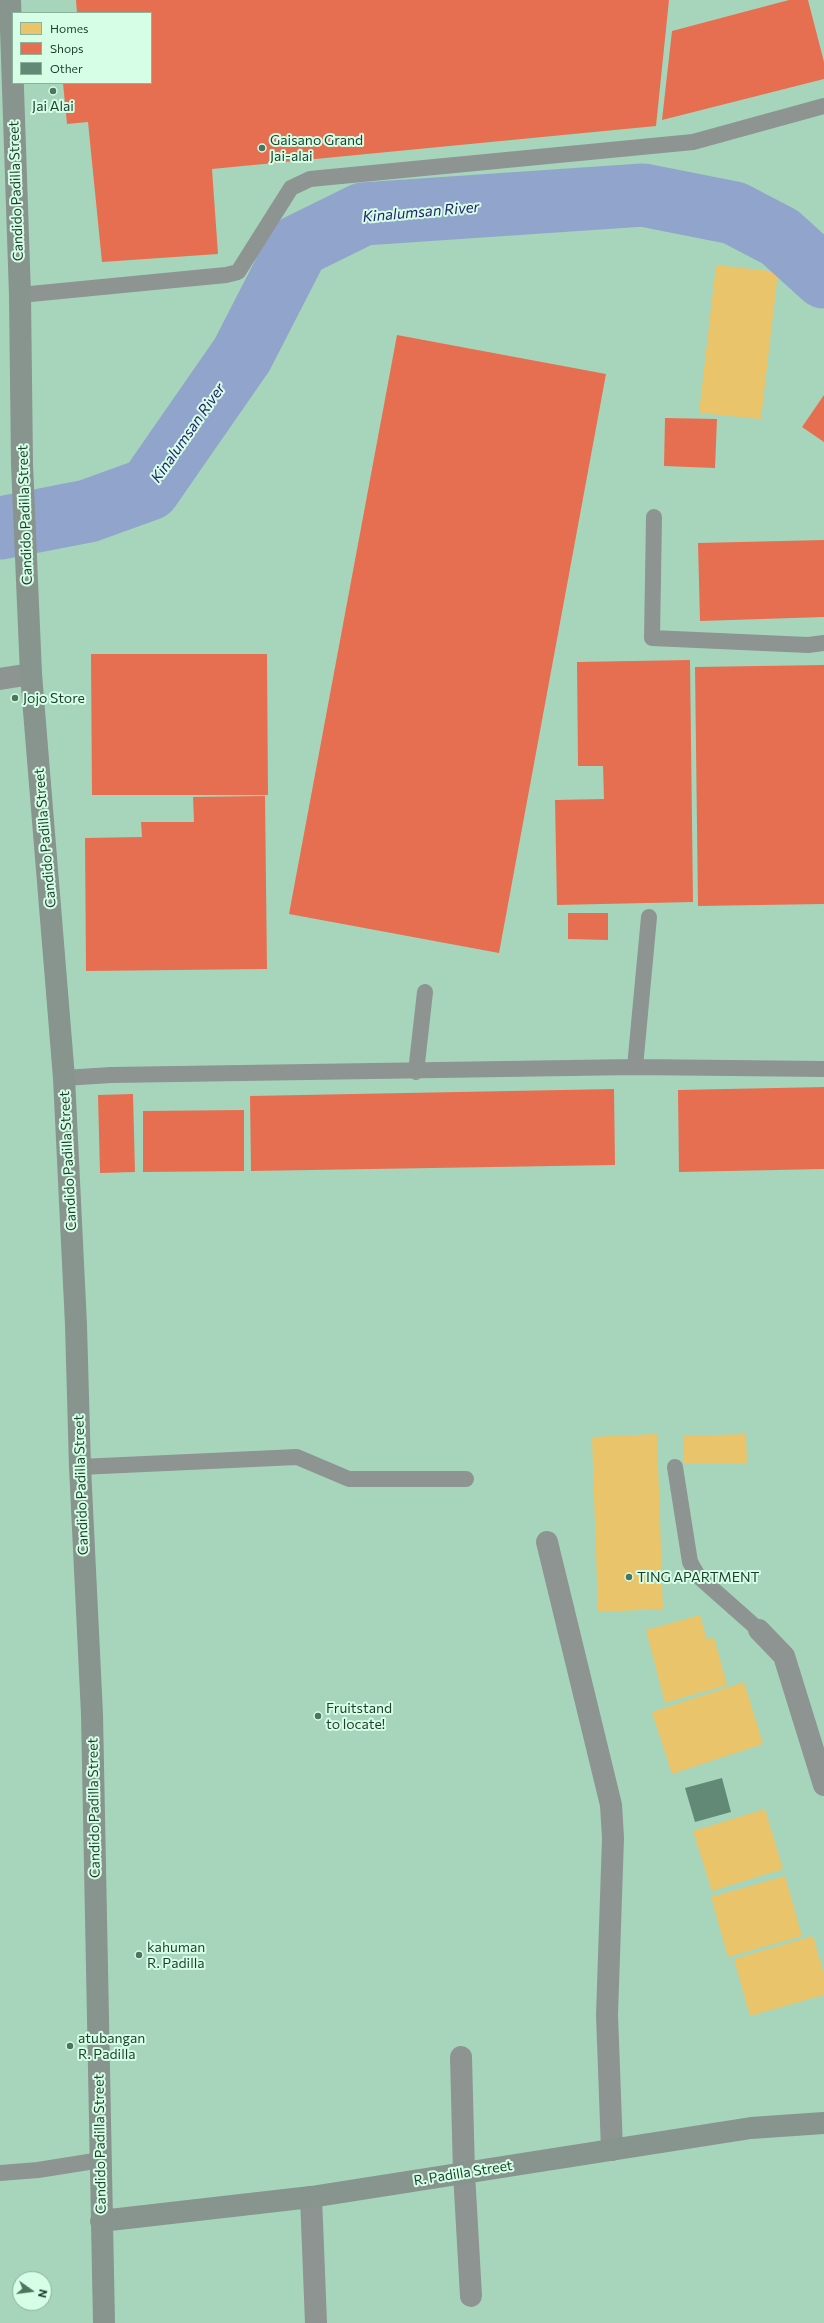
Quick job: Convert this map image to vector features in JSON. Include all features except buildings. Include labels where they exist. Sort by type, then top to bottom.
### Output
[{"type":"main road","name":"Candido Padilla Street","points":[[10,0],[12,59]]},
{"type":"main road","name":"Candido Padilla Street","points":[[13,84],[20,295],[22,464],[31,674],[64,1078],[76,1317],[80,1467],[92,1714],[104,2323]]},
{"type":"main road","name":"R. Padilla Street","points":[[101,2221],[311,2197],[751,2128],[824,2123]]},
{"type":"street","points":[[0,679],[31,674]]},
{"type":"street","points":[[546,1542],[610,1805],[613,1838],[607,2016],[612,2150]]},
{"type":"street","points":[[759,1630],[784,1656],[824,1785]]},
{"type":"street","points":[[461,2057],[464,2173],[471,2296]]},
{"type":"street","points":[[311,2197],[316,2323]]},
{"type":"lane","points":[[20,295],[226,275],[238,272],[291,188],[310,179],[693,142],[824,106]]},
{"type":"lane","points":[[654,517],[652,638],[808,645],[824,643]]},
{"type":"lane","points":[[635,1067],[649,917]]},
{"type":"lane","points":[[416,1072],[425,992]]},
{"type":"lane","points":[[64,1078],[111,1075],[416,1072],[635,1067],[824,1068]]},
{"type":"lane","points":[[80,1467],[297,1457],[349,1479],[466,1479]]},
{"type":"lane","points":[[675,1467],[690,1562],[698,1576],[759,1630]]},
{"type":"lane","points":[[0,2173],[38,2170],[101,2160]]},
{"type":"waterway","name":"Kinalumsan River","points":[[0,528],[88,511],[149,489],[242,355],[298,246],[363,214],[643,195],[734,213],[780,237],[824,277]]},
{"type":"place","name":"Jai Alai","points":[[53,91]]},
{"type":"place","name":"Gaisano Grand Jai-alai","points":[[262,148]]},
{"type":"place","name":"Jojo Store","points":[[15,698]]},
{"type":"place","name":"TING APARTMENT","points":[[629,1577]]},
{"type":"place","name":"Fruitstand to locate!","points":[[318,1716]]},
{"type":"place","name":"kahuman R. Padilla","points":[[139,1955]]},
{"type":"place","name":"atubangan R. Padilla","points":[[70,2046]]}]
